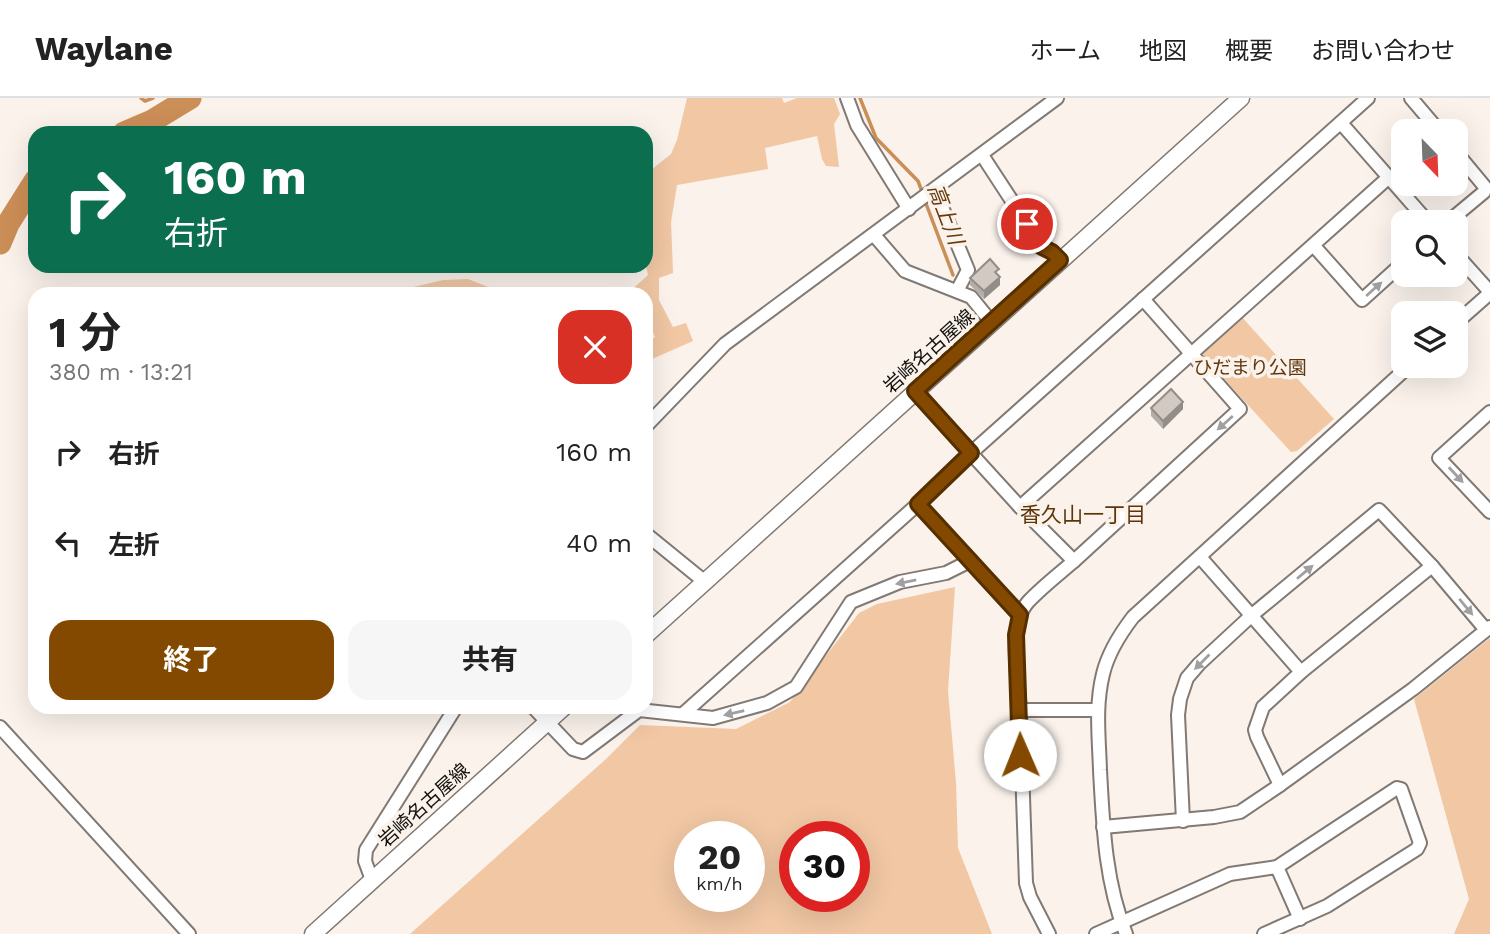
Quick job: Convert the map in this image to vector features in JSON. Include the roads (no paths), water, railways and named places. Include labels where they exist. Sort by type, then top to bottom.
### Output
[{"type":"main road","name":"岩崎名古屋線","points":[[653,629],[1241,98]]},
{"type":"main road","name":"岩崎名古屋線","points":[[313,934],[556,714]]},
{"type":"street","points":[[847,98],[857,125],[909,209]]},
{"type":"street","points":[[653,419],[725,344],[1058,98]]},
{"type":"street","points":[[683,714],[1368,98]]},
{"type":"street","points":[[1411,98],[1429,119]]},
{"type":"street","points":[[1341,122],[1418,210]]},
{"type":"street","points":[[982,155],[1042,247],[1060,260]]},
{"type":"street","points":[[1462,210],[1484,192],[1485,187],[1468,166]]},
{"type":"street","points":[[1020,507],[1389,177]]},
{"type":"street","points":[[928,195],[968,270],[957,292]]},
{"type":"street","points":[[874,235],[905,271],[971,297],[992,323]]},
{"type":"street","points":[[1314,246],[1362,300],[1391,274]]},
{"type":"street","points":[[1468,267],[1490,292],[1468,312]]},
{"type":"street","points":[[1049,934],[1030,897],[1026,883],[1016,635],[1020,615],[1027,603],[1240,409],[1143,299]]},
{"type":"street","points":[[1124,928],[1112,884],[1103,827],[1098,710],[1103,675],[1109,657],[1133,617],[1396,378]]},
{"type":"street","points":[[915,391],[1020,507],[1074,561]]},
{"type":"street","points":[[1490,412],[1439,458],[1490,512]]},
{"type":"street","points":[[918,504],[1020,615]]},
{"type":"street","points":[[1103,827],[1183,821],[1232,815],[1280,785],[1413,689],[1488,628],[1379,510],[1252,615],[1187,678],[1178,715],[1183,821]]},
{"type":"street","points":[[653,540],[705,582]]},
{"type":"street","points":[[1200,557],[1301,672]]},
{"type":"street","points":[[653,712],[713,718],[740,712],[784,695],[796,687],[851,602],[900,582],[946,573],[970,561]]},
{"type":"street","points":[[1280,785],[1262,751],[1255,730],[1263,707],[1301,672],[1432,566]]},
{"type":"street","points":[[1020,710],[1098,710]]},
{"type":"street","points":[[372,880],[365,861],[366,850],[452,714]]},
{"type":"street","points":[[540,714],[573,749],[583,752],[631,714]]},
{"type":"street","points":[[0,727],[189,934]]},
{"type":"street","points":[[1096,934],[1124,928],[1230,874],[1277,867],[1397,788],[1401,789],[1420,843],[1417,849],[1327,906],[1264,934]]},
{"type":"street","points":[[1277,867],[1300,919]]},
{"type":"waterway","points":[[141,98],[145,101],[153,98]]},
{"type":"waterway","points":[[140,126],[190,98]]},
{"type":"waterway","name":"高上川","points":[[860,98],[876,138],[918,181],[923,194]]},
{"type":"waterway","points":[[0,243],[8,224],[28,192]]},
{"type":"waterway","name":"高上川","points":[[925,201],[953,275]]},
{"type":"district","name":"香久山一丁目","points":[[1083,514]]},
{"type":"park label","name":"ひだまり公園","points":[[1250,367]]}]
